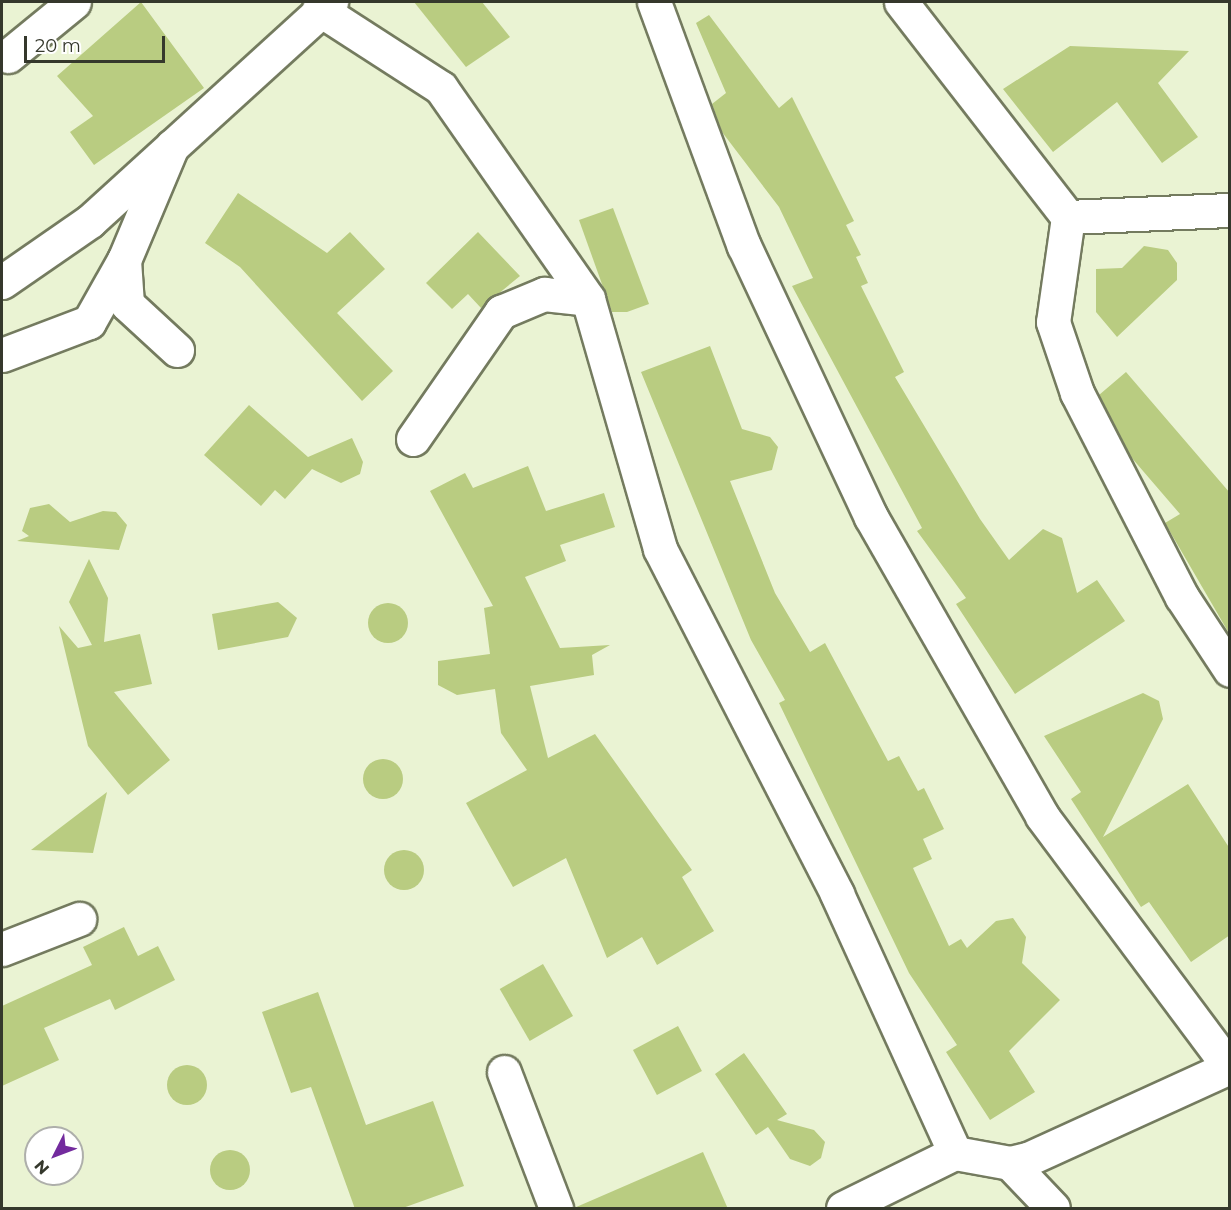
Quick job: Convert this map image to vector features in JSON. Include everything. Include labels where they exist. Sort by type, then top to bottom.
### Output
[{"type":"street","points":[[8,56],[74,2]]},
{"type":"street","points":[[654,2],[744,246],[871,517],[1042,816],[1229,1067],[1010,1163],[955,1153],[843,1209]]},
{"type":"street","points":[[901,2],[1068,217],[1053,322],[1077,393],[1182,597],[1230,670]]},
{"type":"street","points":[[2,282],[90,221],[174,141],[325,5],[441,88],[588,299],[660,549],[837,894],[955,1153]]},
{"type":"street","points":[[2,356],[89,322],[153,202],[174,141]]},
{"type":"street","points":[[1068,217],[1230,210]]},
{"type":"street","points":[[124,260],[127,304],[177,350]]},
{"type":"street","points":[[413,440],[501,312],[544,294],[588,299]]},
{"type":"street","points":[[2,949],[79,919]]},
{"type":"street","points":[[504,1072],[556,1209]]},
{"type":"street","points":[[1010,1163],[1053,1209]]},
{"type":"building","points":[[141,2],[204,88],[94,165],[70,132],[93,116],[57,76]]},
{"type":"building","points":[[414,2],[482,2],[510,37],[466,67]]},
{"type":"building","points":[[709,15],[779,108],[792,97],[854,221],[846,225],[861,255],[856,257],[868,283],[861,286],[904,372],[895,377],[980,519],[1009,560],[1043,529],[1062,538],[1077,593],[1097,580],[1125,621],[1015,694],[956,604],[966,598],[917,531],[922,528],[792,286],[813,278],[779,207],[722,132],[712,104],[726,93],[696,23]]},
{"type":"building","points":[[1070,46],[1189,51],[1158,83],[1198,137],[1162,163],[1117,102],[1053,152],[1003,89]]},
{"type":"building","points":[[238,193],[327,253],[350,232],[385,269],[337,313],[393,371],[362,401],[240,267],[205,243]]},
{"type":"building","points":[[613,208],[649,304],[627,312],[612,312],[579,220]]},
{"type":"building","points":[[478,232],[520,276],[481,308],[468,294],[452,309],[426,283]]},
{"type":"building","points":[[1144,246],[1168,250],[1177,263],[1177,280],[1117,337],[1096,312],[1096,269],[1122,268]]},
{"type":"building","points":[[710,346],[742,429],[770,437],[778,447],[772,470],[730,481],[775,593],[810,652],[825,643],[888,761],[899,756],[918,791],[924,788],[944,829],[923,839],[932,859],[913,868],[949,946],[961,939],[967,948],[996,921],[1013,918],[1026,937],[1022,963],[1060,1000],[1009,1051],[1035,1092],[990,1120],[946,1052],[957,1045],[909,973],[779,703],[785,700],[751,640],[641,372]]},
{"type":"building","points":[[1126,372],[1230,493],[1230,635],[1165,523],[1180,514],[1131,457],[1099,395]]},
{"type":"building","points":[[249,405],[308,457],[352,438],[363,462],[360,474],[341,483],[312,469],[285,499],[275,490],[261,506],[204,455]]},
{"type":"building","points":[[528,466],[546,511],[604,493],[615,527],[560,545],[566,561],[525,577],[560,648],[610,645],[592,655],[594,675],[530,686],[548,758],[595,734],[692,870],[682,877],[714,931],[657,965],[642,937],[607,958],[566,858],[513,887],[466,803],[527,770],[501,733],[495,689],[457,695],[438,685],[438,661],[490,654],[484,608],[493,606],[430,491],[465,473],[473,488]]},
{"type":"building","points":[[49,504],[70,522],[103,511],[116,512],[127,525],[119,550],[17,541],[29,536],[22,531],[30,508]]},
{"type":"building","points":[[89,559],[108,598],[104,642],[140,634],[152,684],[114,692],[170,760],[128,795],[88,746],[59,626],[78,648],[92,645],[69,602]]},
{"type":"building","points":[[278,602],[297,618],[288,637],[218,650],[212,614]]},
{"type":"building","points":[[388,603],[402,609],[408,623],[402,637],[388,643],[374,637],[368,623],[374,609]]},
{"type":"building","points":[[1143,693],[1159,701],[1163,719],[1103,837],[1188,784],[1230,849],[1230,935],[1191,962],[1149,902],[1141,907],[1071,799],[1081,792],[1044,736]]},
{"type":"building","points":[[383,759],[397,765],[403,779],[397,793],[383,799],[369,793],[363,779],[369,765]]},
{"type":"building","points":[[107,792],[93,853],[31,850]]},
{"type":"building","points":[[404,850],[418,856],[424,870],[418,884],[404,890],[390,884],[384,870],[390,856]]},
{"type":"building","points":[[124,927],[138,956],[158,946],[175,980],[115,1010],[110,999],[44,1028],[59,1060],[2,1086],[2,1006],[92,965],[83,947]]},
{"type":"building","points":[[543,964],[573,1016],[530,1041],[500,989]]},
{"type":"building","points":[[318,992],[366,1125],[433,1101],[464,1186],[400,1209],[355,1209],[311,1087],[291,1093],[262,1012]]},
{"type":"building","points":[[678,1026],[702,1071],[657,1095],[633,1050]]},
{"type":"building","points":[[744,1053],[787,1114],[777,1120],[814,1130],[825,1142],[821,1158],[810,1166],[790,1159],[768,1127],[756,1135],[715,1074]]},
{"type":"building","points":[[187,1065],[201,1071],[207,1085],[201,1099],[187,1105],[173,1099],[167,1085],[173,1071]]},
{"type":"building","points":[[230,1150],[244,1156],[250,1170],[244,1184],[230,1190],[216,1184],[210,1170],[216,1156]]},
{"type":"building","points":[[703,1152],[728,1209],[574,1209],[574,1208]]}]
